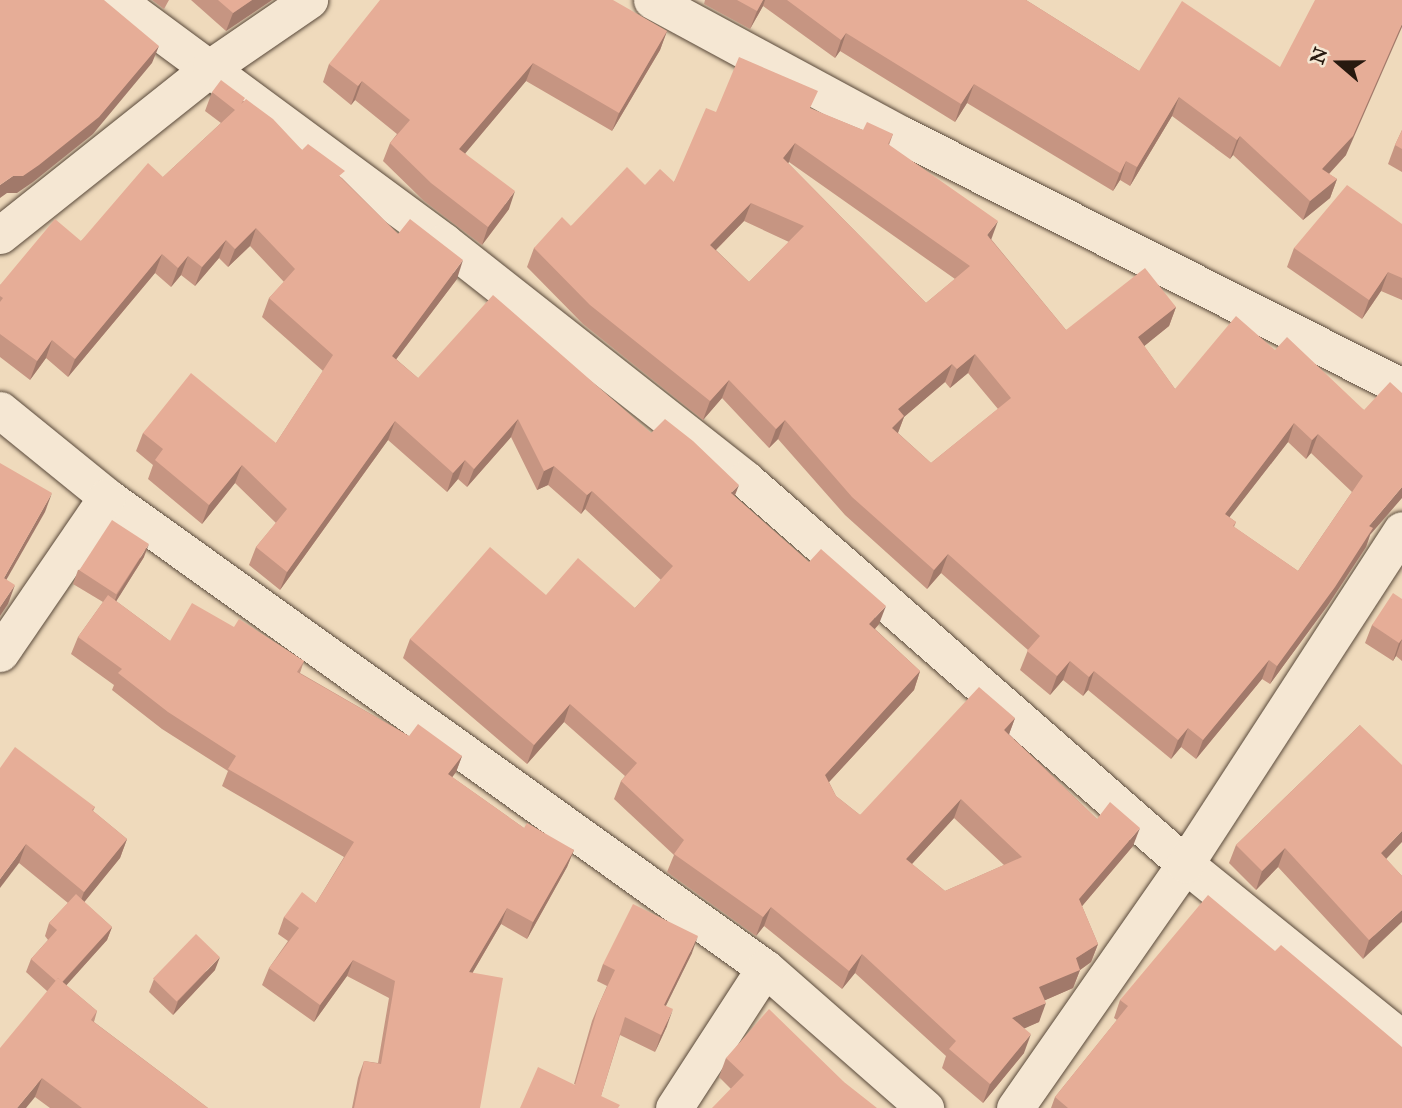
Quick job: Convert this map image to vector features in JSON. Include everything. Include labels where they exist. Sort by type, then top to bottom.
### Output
[{"type":"street","points":[[116,0],[211,66],[444,242],[745,479],[1185,864],[1402,1039]]},
{"type":"street","points":[[0,235],[211,66],[310,0]]},
{"type":"street","points":[[652,0],[902,135],[1402,387]]},
{"type":"street","points":[[0,410],[107,497],[765,968],[925,1108]]},
{"type":"street","points":[[0,653],[107,497]]},
{"type":"street","points":[[1015,1108],[1185,864],[1402,530]]},
{"type":"street","points":[[674,1108],[765,968]]},
{"type":"building","points":[[0,0],[104,0],[159,46],[99,117],[23,176],[13,176],[0,185]]},
{"type":"building","points":[[218,0],[252,0],[233,13]]},
{"type":"building","points":[[380,0],[613,0],[667,31],[619,113],[533,63],[459,149],[515,191],[488,227],[431,183],[390,143],[410,120],[362,81],[358,86],[329,64]]},
{"type":"building","points":[[737,0],[763,0],[757,11]]},
{"type":"building","points":[[787,0],[1026,0],[1139,71],[1182,1],[1280,67],[1315,0],[1402,0],[1402,24],[1353,136],[1322,169],[1337,179],[1310,201],[1240,136],[1237,140],[1179,97],[1137,167],[1126,161],[1120,173],[974,84],[961,104],[846,33],[841,40]]},
{"type":"building","points":[[739,57],[818,91],[810,108],[863,130],[867,122],[893,134],[888,144],[998,221],[987,235],[1066,330],[1145,268],[1176,307],[1138,337],[1175,389],[1236,316],[1275,350],[1287,337],[1364,410],[1390,382],[1402,393],[1402,487],[1369,526],[1373,528],[1335,587],[1277,666],[1269,660],[1203,740],[1188,728],[1178,740],[1094,671],[1089,677],[1070,661],[1057,676],[1027,651],[1040,636],[948,554],[934,570],[852,497],[785,420],[776,429],[729,380],[710,401],[590,305],[534,248],[562,217],[571,226],[627,167],[645,185],[660,169],[674,182],[706,108],[716,112]],"holes":[[[795,143],[970,266],[926,303],[783,158]],[[751,203],[804,226],[749,282],[710,245]],[[975,354],[1011,398],[931,463],[892,428],[904,416],[898,409],[952,364],[957,369]],[[1294,423],[1312,440],[1318,434],[1363,476],[1298,571],[1233,526],[1236,522],[1225,514]]]},
{"type":"building","points":[[221,80],[245,98],[241,104],[246,99],[273,119],[302,150],[308,144],[345,171],[339,176],[398,234],[410,219],[463,260],[392,356],[418,378],[493,295],[651,433],[665,419],[693,441],[739,485],[731,493],[809,562],[821,549],[886,606],[869,624],[920,671],[825,775],[836,796],[860,815],[979,687],[1015,718],[1004,730],[1097,819],[1110,802],[1140,828],[1079,899],[1098,944],[1076,958],[1080,970],[1039,987],[1046,1003],[1012,1018],[1031,1034],[990,1084],[949,1049],[956,1041],[862,954],[849,971],[771,907],[763,917],[674,854],[684,840],[621,781],[637,763],[570,704],[534,745],[410,639],[490,547],[546,595],[578,558],[635,608],[673,566],[592,491],[587,495],[554,466],[544,471],[518,419],[474,469],[465,460],[453,473],[395,421],[287,572],[256,547],[287,509],[242,465],[209,505],[155,460],[163,449],[143,433],[191,373],[276,443],[333,355],[269,298],[295,269],[256,228],[235,249],[226,240],[202,267],[188,256],[178,268],[162,254],[75,359],[52,340],[37,361],[0,334],[0,302],[3,298],[0,296],[0,285],[55,219],[81,241],[148,163],[163,177],[235,110],[212,92]],"holes":[[[961,799],[1022,857],[945,891],[906,859]]]},
{"type":"building","points":[[1402,130],[1402,149],[1395,145]]},
{"type":"building","points":[[1347,185],[1402,224],[1402,278],[1388,272],[1369,300],[1294,248]]},
{"type":"building","points":[[0,463],[52,493],[4,578],[15,585],[0,607]]},
{"type":"building","points":[[112,520],[149,544],[116,594],[79,570]]},
{"type":"building","points":[[1393,593],[1402,599],[1402,639],[1399,643],[1372,625]]},
{"type":"building","points":[[108,595],[170,641],[192,603],[234,627],[239,619],[304,661],[297,672],[409,736],[418,724],[462,756],[448,774],[524,828],[527,823],[574,850],[533,922],[507,908],[469,972],[503,978],[480,1108],[354,1108],[364,1061],[381,1064],[395,981],[353,960],[320,1005],[269,968],[299,928],[284,917],[302,892],[316,903],[354,842],[228,769],[236,756],[168,712],[118,673],[122,669],[78,637]]},
{"type":"building","points":[[1360,725],[1402,765],[1402,831],[1381,853],[1402,876],[1402,910],[1369,940],[1285,848],[1262,871],[1236,845]]},
{"type":"building","points":[[15,747],[95,807],[92,810],[127,839],[84,892],[26,844],[0,879],[0,768]]},
{"type":"building","points":[[76,894],[112,927],[62,982],[58,978],[56,981],[31,959],[57,930],[49,923]]},
{"type":"building","points":[[1208,895],[1275,951],[1281,945],[1402,1047],[1402,1108],[1068,1108],[1055,1097],[1128,1006],[1120,1000]]},
{"type":"building","points":[[633,904],[698,936],[664,1005],[673,1009],[661,1035],[625,1017],[601,1096],[620,1105],[618,1108],[520,1108],[538,1067],[575,1085],[599,1004],[615,970],[603,964]]},
{"type":"building","points":[[196,934],[220,957],[177,1002],[153,979]]},
{"type":"building","points":[[58,978],[97,1011],[91,1020],[208,1108],[82,1108],[42,1078],[17,1108],[0,1108],[0,1048]]},
{"type":"building","points":[[769,1009],[844,1082],[877,1108],[712,1108],[744,1075],[726,1058]]}]
